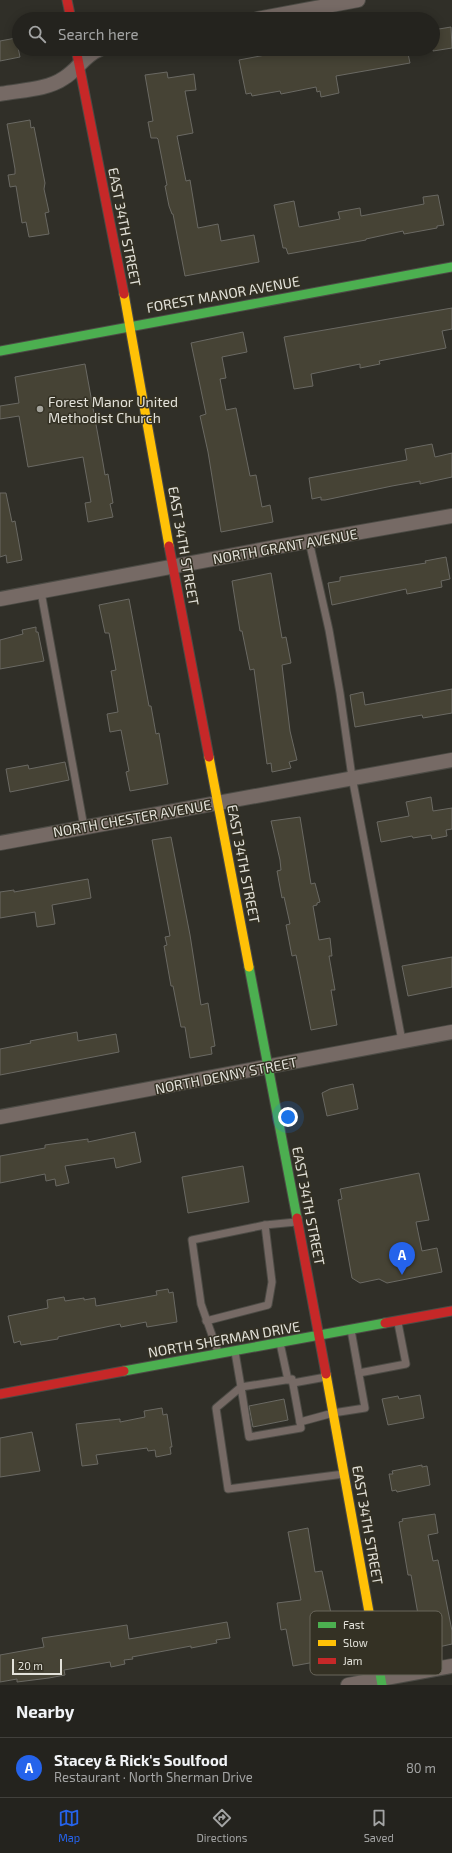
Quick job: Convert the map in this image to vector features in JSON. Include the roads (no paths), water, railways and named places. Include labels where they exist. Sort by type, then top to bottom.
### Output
[{"type":"main road","points":[[67,0],[70,12]]},
{"type":"main road","name":"EAST 34TH STREET","points":[[78,56],[130,326],[173,566],[327,1376],[369,1611]]},
{"type":"main road","name":"FOREST MANOR AVENUE","points":[[0,351],[452,267]]},
{"type":"main road","name":"NORTH SHERMAN DRIVE","points":[[0,1394],[452,1311]]},
{"type":"street","points":[[294,12],[358,0]]},
{"type":"street","points":[[0,94],[57,82],[80,66],[82,60],[89,56]]},
{"type":"street","name":"NORTH GRANT AVENUE","points":[[0,599],[173,566],[452,516]]},
{"type":"street","name":"NORTH CHESTER AVENUE","points":[[0,842],[452,760]]},
{"type":"street","name":"NORTH DENNY STREET","points":[[0,1117],[452,1032]]},
{"type":"street","points":[[442,1668],[452,1666]]},
{"type":"street","points":[[348,1685],[382,1682],[413,1675]]},
{"type":"lane","points":[[310,541],[340,693],[352,778],[402,1041]]},
{"type":"lane","points":[[41,592],[84,827]]},
{"type":"lane","points":[[219,1354],[206,1321],[198,1284],[192,1240],[265,1225],[298,1222]]},
{"type":"lane","points":[[206,1321],[268,1304],[272,1282],[265,1225]]},
{"type":"lane","points":[[358,1373],[406,1364],[398,1321]]},
{"type":"lane","points":[[300,1422],[333,1413],[365,1408],[351,1330]]},
{"type":"lane","points":[[234,1351],[249,1437],[301,1428],[291,1382],[280,1343]]},
{"type":"lane","points":[[327,1376],[291,1382],[241,1387],[216,1408],[228,1489],[344,1474]]},
{"type":"place","name":"Forest Manor United Methodist Church","points":[[40,409]]},
{"type":"place","name":"Stacey & Rick's Soulfood","points":[[402,1275]]}]
